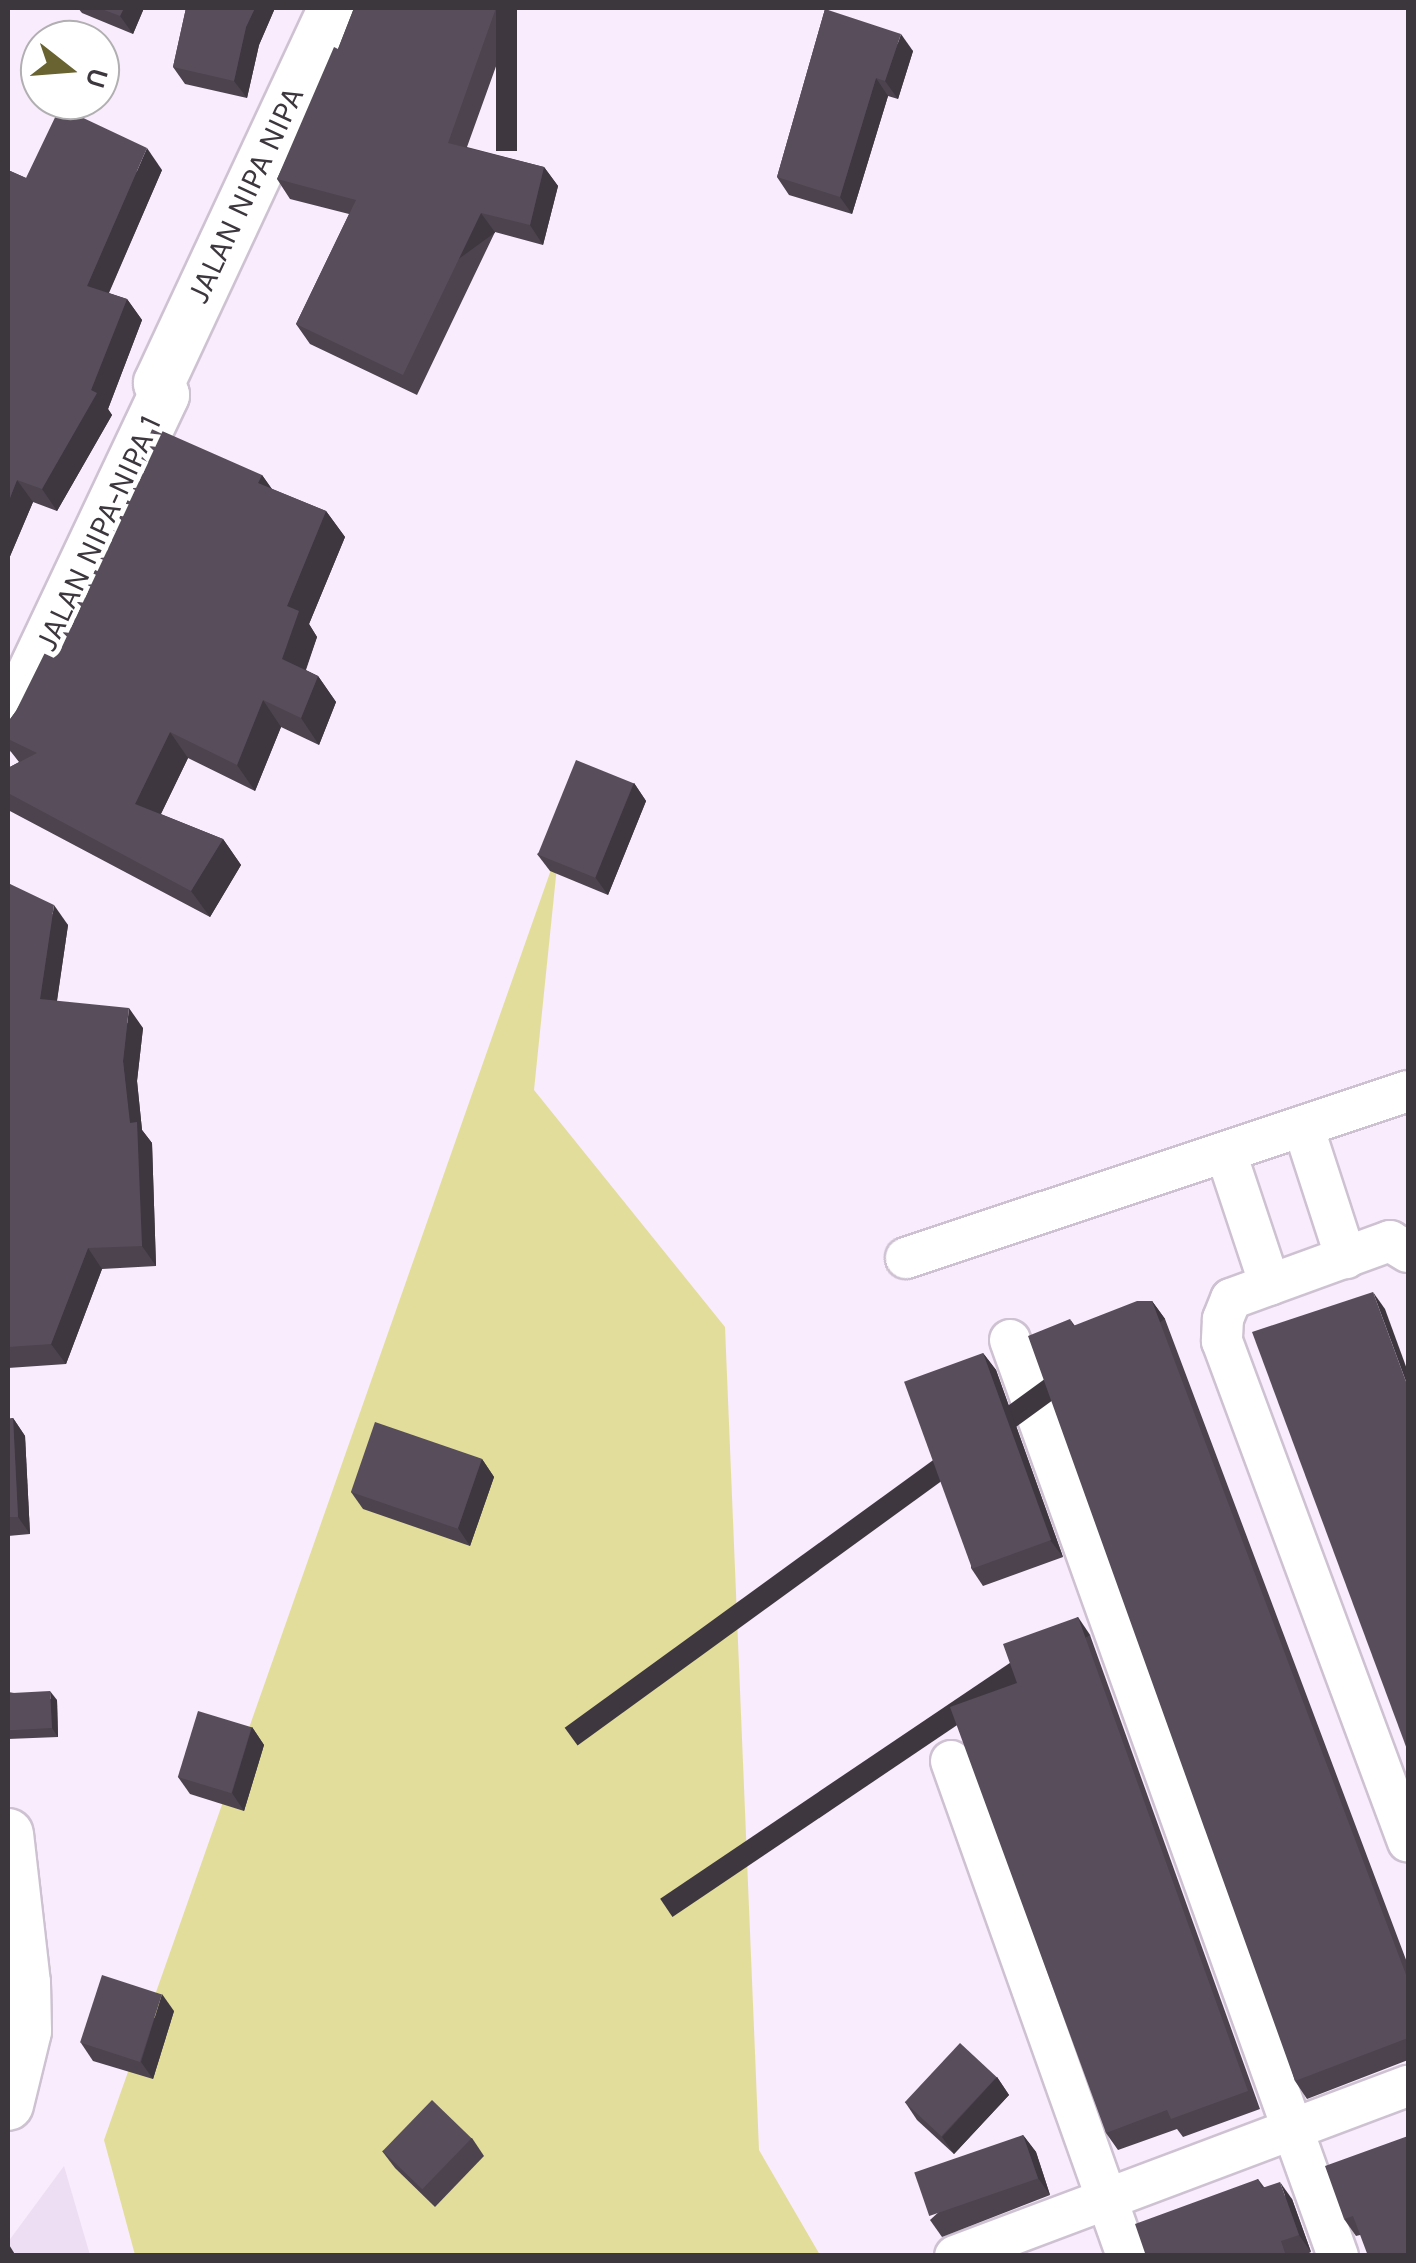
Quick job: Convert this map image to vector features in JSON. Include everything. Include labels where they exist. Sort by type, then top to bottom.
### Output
[{"type":"street","name":"JALAN NIPA NIPA","points":[[161,389],[334,8]]},
{"type":"street","name":"JALAN NIPA-NIPA 1","points":[[8,725],[161,389]]},
{"type":"street","points":[[906,1258],[1408,1091]]},
{"type":"street","points":[[1303,1126],[1346,1258]]},
{"type":"street","points":[[1226,1153],[1270,1285]]},
{"type":"street","points":[[1408,1252],[1390,1241],[1230,1300],[1223,1318],[1222,1342],[1408,1842]]},
{"type":"street","points":[[1010,1340],[1338,2256]]},
{"type":"street","points":[[951,1761],[1127,2256]]},
{"type":"street","points":[[8,1834],[26,2015],[8,2105]]},
{"type":"street","points":[[955,2256],[1408,2086]]},
{"type":"shaded area","points":[[559,847],[534,1090],[725,1327],[759,2150],[820,2255],[135,2255],[104,2140]]},
{"type":"shaded area","points":[[64,2166],[90,2255],[8,2256],[8,2242]]},
{"type":"building","points":[[99,8],[124,8],[120,16]]},
{"type":"building","points":[[186,8],[255,8],[246,27],[234,81],[173,67]]},
{"type":"building","points":[[354,8],[496,8],[448,143],[544,167],[530,225],[481,213],[403,375],[296,324],[356,200],[277,179]]},
{"type":"building","points":[[825,9],[901,34],[885,81],[876,78],[840,197],[777,177]]},
{"type":"building","points":[[54,120],[88,120],[147,148],[87,286],[127,299],[91,390],[97,393],[42,489],[17,480],[8,503],[8,170],[26,178]]},
{"type":"building","points":[[153,427],[262,475],[258,483],[326,511],[287,606],[299,611],[282,659],[318,676],[301,718],[263,700],[237,765],[170,732],[135,804],[223,839],[191,891],[8,793],[8,768],[37,753],[8,739],[8,722],[76,590],[84,594],[139,477],[133,474]]},
{"type":"building","points":[[576,760],[633,783],[595,878],[538,855]]},
{"type":"building","points":[[8,883],[54,905],[40,999],[129,1008],[123,1061],[130,1123],[137,1122],[142,1246],[88,1248],[51,1344],[8,1347]]},
{"type":"building","points":[[1373,1292],[1408,1387],[1408,1752],[1252,1332]]},
{"type":"building","points":[[1137,1301],[1152,1301],[1408,1980],[1408,2038],[1295,2081],[1028,1336],[1070,1319],[1073,1326]]},
{"type":"building","points":[[983,1353],[1051,1540],[972,1569],[904,1382]]},
{"type":"building","points":[[13,1418],[18,1517],[8,1517],[8,1419]]},
{"type":"building","points":[[375,1422],[482,1459],[458,1529],[351,1492]]},
{"type":"building","points":[[1078,1617],[1248,2091],[1171,2119],[1167,2110],[1106,2133],[950,1707],[1017,1683],[1003,1644]]},
{"type":"building","points":[[50,1691],[52,1728],[10,1730],[8,1693]]},
{"type":"building","points":[[198,1711],[252,1727],[231,1793],[178,1777]]},
{"type":"building","points":[[102,1975],[162,1994],[140,2062],[80,2043]]},
{"type":"building","points":[[960,2043],[997,2077],[941,2136],[905,2102]]},
{"type":"building","points":[[432,2100],[472,2138],[422,2189],[383,2151]]},
{"type":"building","points":[[1023,2135],[1038,2178],[929,2216],[914,2172]]},
{"type":"building","points":[[1408,2136],[1408,2256],[1368,2256],[1353,2216],[1344,2219],[1325,2166]]},
{"type":"building","points":[[1258,2179],[1262,2188],[1280,2182],[1299,2235],[1281,2241],[1286,2256],[1146,2256],[1135,2224]]}]
